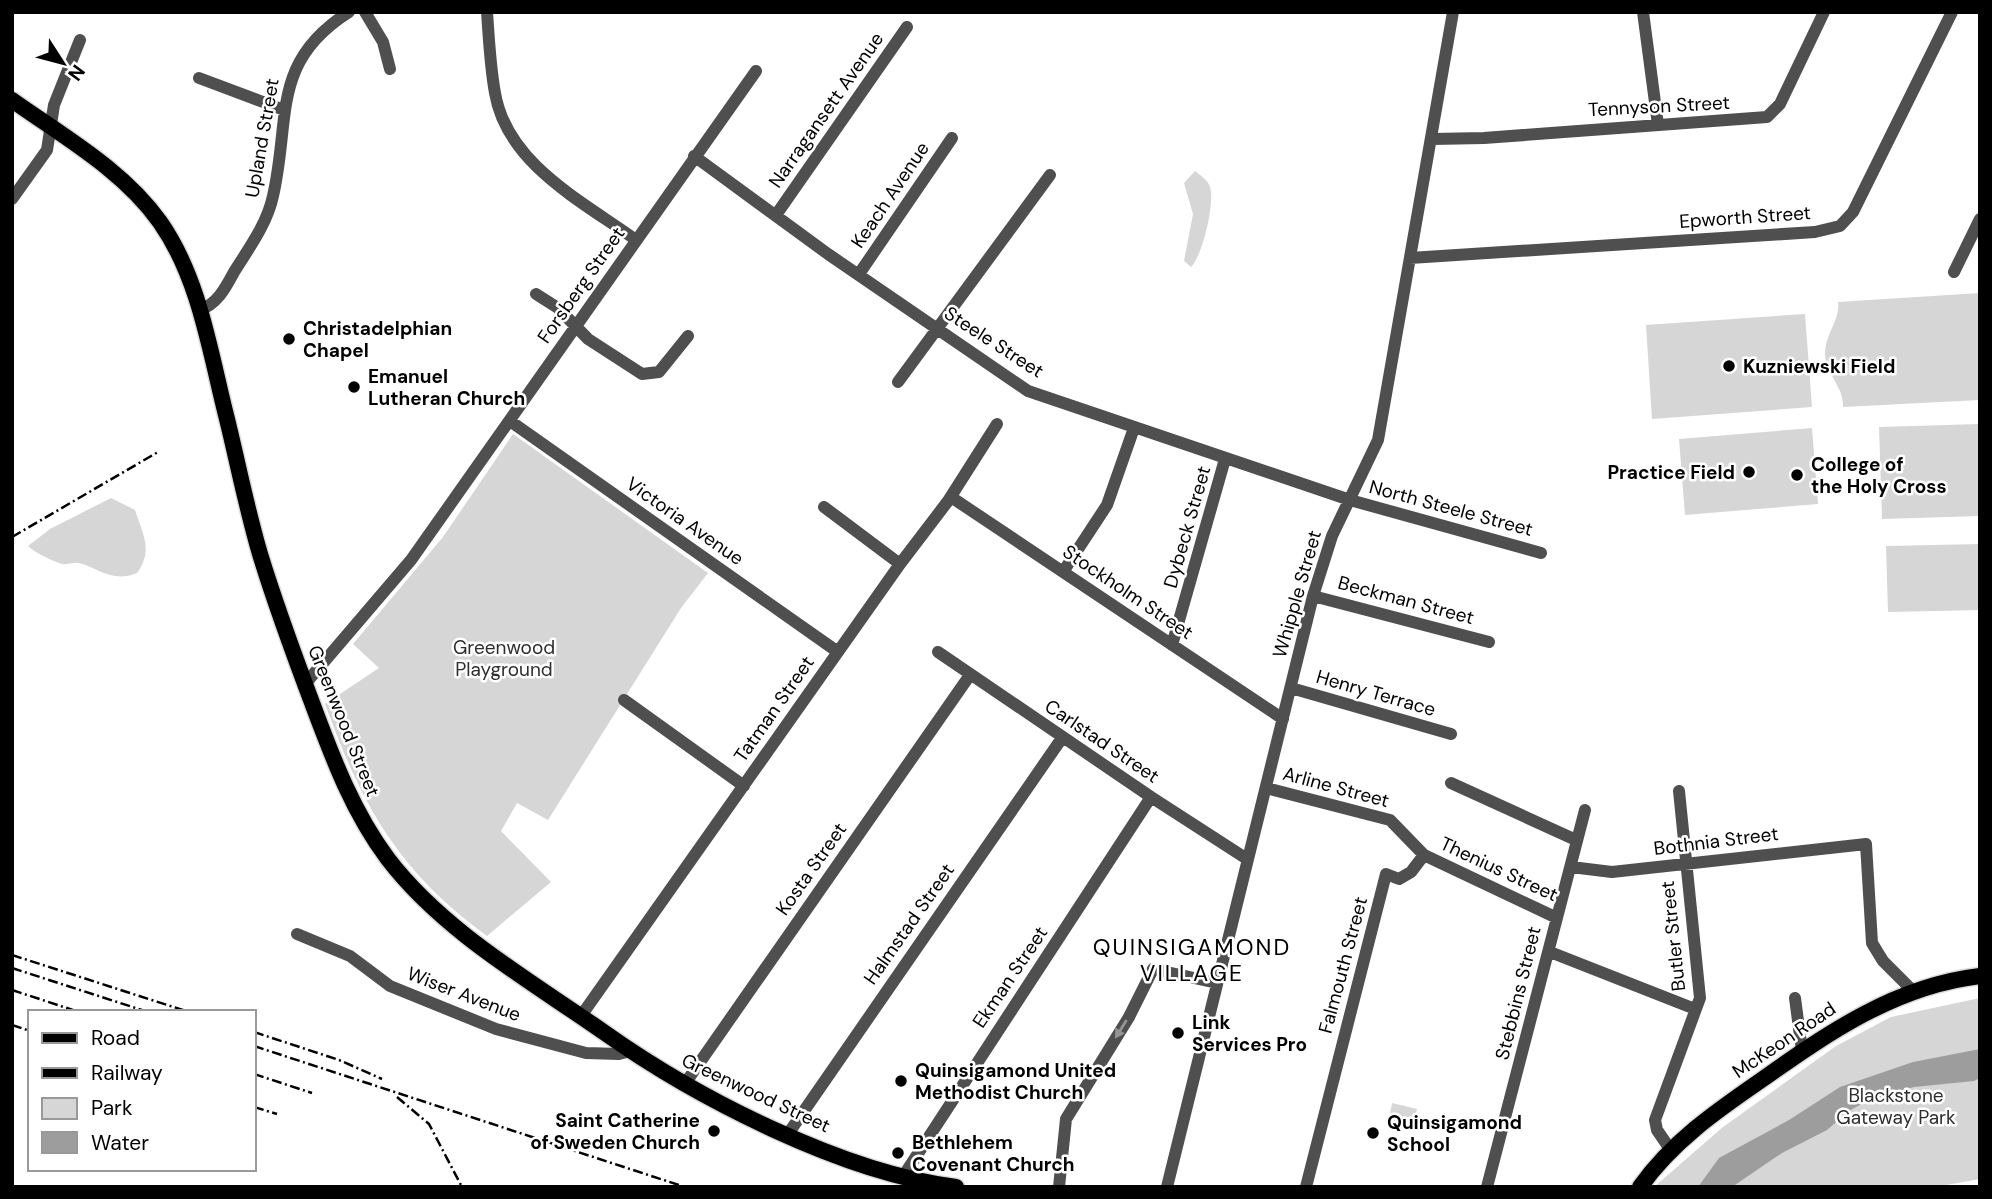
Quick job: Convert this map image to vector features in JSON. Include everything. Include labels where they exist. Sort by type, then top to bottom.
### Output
[{"type":"main road","name":"Greenwood Street","points":[[12,100],[120,178],[147,204],[176,247],[199,310],[259,551],[305,684],[347,793],[389,860],[424,898],[454,925],[630,1051],[684,1085],[788,1134],[902,1178],[956,1187]]},
{"type":"main road","name":"McKeon Road","points":[[1640,1187],[1670,1149],[1839,1025],[1914,992],[1980,976]]},
{"type":"street","name":"Upland Street","points":[[199,310],[222,294],[268,214],[278,170],[284,110],[294,72],[308,47],[327,26],[349,12]]},
{"type":"street","points":[[365,12],[383,42],[390,69]]},
{"type":"street","points":[[487,12],[495,94],[508,130],[518,146],[546,176],[636,240]]},
{"type":"street","name":"Whipple Street","points":[[1167,1187],[1313,596],[1332,536],[1378,440],[1453,12]]},
{"type":"street","points":[[1643,12],[1658,125]]},
{"type":"street","name":"Tennyson Street","points":[[1432,139],[1751,120],[1774,112],[1824,12]]},
{"type":"street","name":"Epworth Street","points":[[1410,258],[1815,232],[1840,226],[1853,212],[1952,12]]},
{"type":"street","name":"Narragansett Avenue","points":[[776,215],[907,27]]},
{"type":"street","points":[[12,198],[47,150],[54,105],[80,40]]},
{"type":"street","name":"Forsberg Street","points":[[305,684],[411,560],[756,71]]},
{"type":"street","points":[[199,78],[284,110]]},
{"type":"street","name":"Keach Avenue","points":[[859,274],[952,138]]},
{"type":"street","name":"Steele Street","points":[[694,156],[1028,391],[1350,500]]},
{"type":"street","points":[[898,382],[916,354],[939,330],[1050,175]]},
{"type":"street","points":[[1954,272],[1980,219]]},
{"type":"street","points":[[536,294],[558,308],[588,339],[647,375],[659,372],[688,335]]},
{"type":"street","name":"Victoria Avenue","points":[[510,421],[838,652]]},
{"type":"street","name":"Tatman Street","points":[[581,1016],[900,564],[951,497],[997,424]]},
{"type":"street","points":[[1063,572],[1107,505],[1134,428]]},
{"type":"street","name":"Dybeck Street","points":[[1172,645],[1225,459]]},
{"type":"street","name":"Stockholm Street","points":[[951,497],[1283,719]]},
{"type":"street","name":"North Steele Street","points":[[1350,500],[1541,553]]},
{"type":"street","points":[[824,507],[900,564]]},
{"type":"street","name":"Beckman Street","points":[[1313,596],[1489,642]]},
{"type":"street","name":"Carlstad Street","points":[[938,652],[1062,738],[1247,859]]},
{"type":"street","name":"Kosta Street","points":[[684,1085],[970,675]]},
{"type":"street","name":"Henry Terrace","points":[[1290,688],[1451,734]]},
{"type":"street","points":[[624,700],[744,786]]},
{"type":"street","name":"Halmstad Street","points":[[788,1134],[1062,738]]},
{"type":"street","points":[[1451,783],[1576,840]]},
{"type":"street","name":"Arline Street","points":[[1266,788],[1390,820],[1424,855]]},
{"type":"street","name":"Butler Street","points":[[1670,1149],[1657,1130],[1655,1120],[1700,998],[1679,791]]},
{"type":"street","name":"Ekman Street","points":[[902,1178],[1151,797]]},
{"type":"street","name":"Stebbins Street","points":[[1487,1187],[1585,810]]},
{"type":"street","name":"Bothnia Street","points":[[1571,867],[1612,872],[1866,844],[1872,943],[1882,961],[1914,992]]},
{"type":"street","name":"Falmouth Street","points":[[1306,1187],[1387,874],[1399,879],[1411,872],[1424,855]]},
{"type":"street","name":"Thenius Street","points":[[1424,855],[1557,918]]},
{"type":"street","name":"Wiser Avenue","points":[[297,934],[350,956],[390,986],[496,1029],[586,1053],[619,1054],[630,1051]]},
{"type":"street","points":[[1550,952],[1695,1009]]},
{"type":"street","points":[[1059,1187],[1066,1119],[1129,1017],[1153,969],[1217,983]]},
{"type":"street","points":[[1795,998],[1802,1051]]},
{"type":"green space","points":[[1195,171],[1209,184],[1211,204],[1204,240],[1191,267],[1184,261],[1193,214],[1184,183]]},
{"type":"green space","points":[[1980,293],[1980,400],[1843,407],[1841,393],[1825,355],[1827,341],[1837,315],[1838,302]]},
{"type":"green space","name":"Kuzniewski Field","points":[[1805,314],[1812,407],[1652,419],[1646,325]]},
{"type":"green space","points":[[1980,424],[1980,516],[1882,519],[1879,427]]},
{"type":"green space","name":"Practice Field","points":[[1812,428],[1818,504],[1685,515],[1679,439]]},
{"type":"green space","name":"Greenwood Playground","points":[[513,434],[708,573],[681,608],[548,820],[517,803],[501,831],[551,882],[487,936],[429,887],[386,834],[353,774],[325,704],[379,668],[353,644],[443,537]]},
{"type":"green space","points":[[111,498],[135,510],[141,526],[146,549],[137,573],[114,576],[79,563],[62,564],[28,546],[50,529]]},
{"type":"green space","points":[[1980,544],[1980,610],[1888,612],[1886,546]]},
{"type":"green space","name":"Blackstone Gateway Park","points":[[1980,998],[1980,1179],[1935,1187],[1654,1187],[1723,1127],[1836,1046],[1891,1017]]},
{"type":"green space","points":[[1392,1103],[1417,1109],[1412,1129],[1389,1119]]},
{"type":"water","points":[[1980,1049],[1980,1078],[1974,1081],[1914,1087],[1867,1101],[1849,1111],[1827,1130],[1782,1153],[1732,1187],[1698,1187],[1719,1158],[1789,1120],[1840,1087],[1913,1062]]},
{"type":"railway","points":[[12,537],[158,452]]},
{"type":"railway","points":[[12,955],[183,1010]]},
{"type":"railway","points":[[12,968],[142,1010]]},
{"type":"railway","points":[[12,990],[73,1010]]},
{"type":"railway","points":[[12,1025],[28,1030]]},
{"type":"railway","points":[[256,1033],[339,1060],[382,1079]]},
{"type":"railway","points":[[256,1047],[685,1187]]},
{"type":"railway","points":[[256,1075],[312,1093]]},
{"type":"railway","points":[[397,1097],[429,1124],[462,1187]]},
{"type":"railway","points":[[256,1108],[277,1114]]},
{"type":"place","name":"Christadelphian Chapel","points":[[289,339]]},
{"type":"place","name":"Kuzniewski Field","points":[[1729,366]]},
{"type":"place","name":"Emanuel Lutheran Church","points":[[354,387]]},
{"type":"place","name":"Practice Field","points":[[1749,472]]},
{"type":"place","name":"College of the Holy Cross","points":[[1797,475]]},
{"type":"place","name":"Link Services Pro","points":[[1178,1033]]},
{"type":"place","name":"Quinsigamond United Methodist Church","points":[[901,1081]]},
{"type":"place","name":"Saint Catherine of Sweden Church","points":[[714,1131]]},
{"type":"place","name":"Quinsigamond School","points":[[1373,1133]]},
{"type":"place","name":"Bethlehem Covenant Church","points":[[898,1153]]},
{"type":"district","name":"QUINSIGAMOND VILLAGE","points":[[1192,960]]}]
